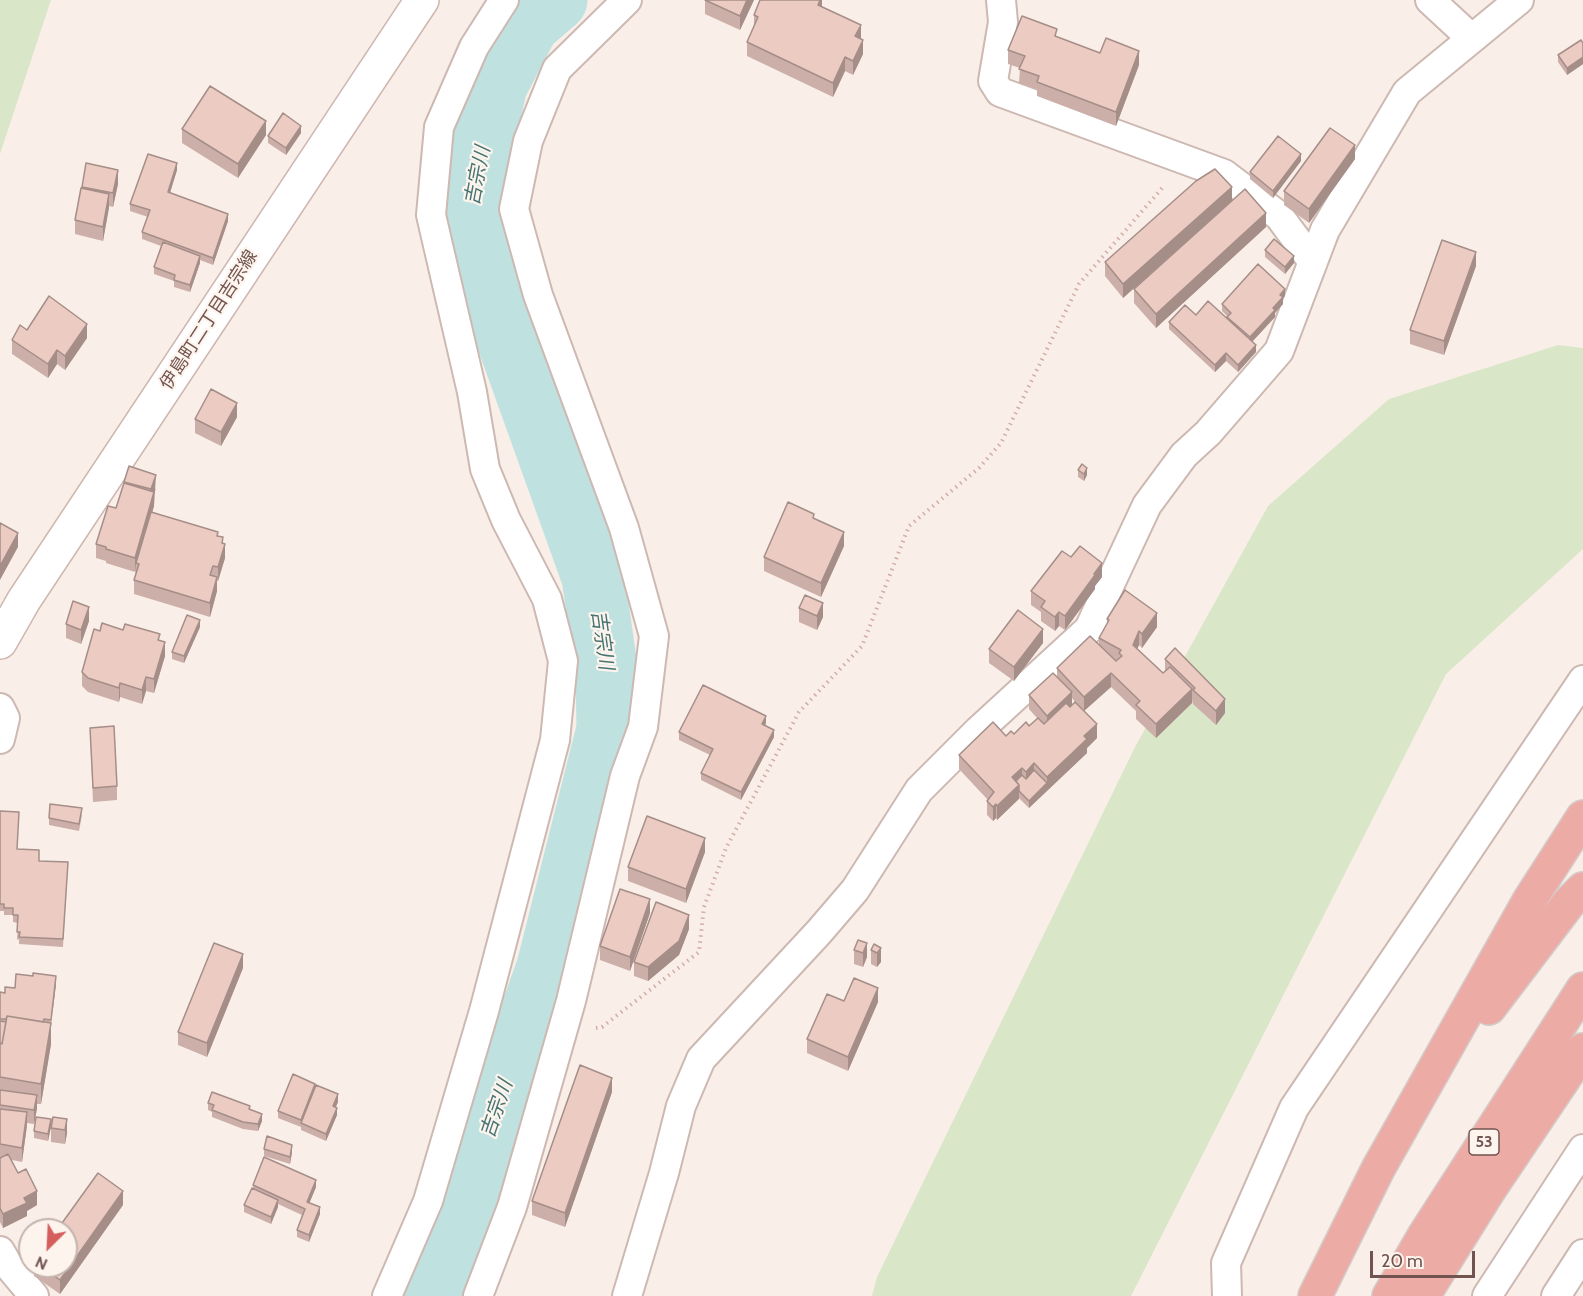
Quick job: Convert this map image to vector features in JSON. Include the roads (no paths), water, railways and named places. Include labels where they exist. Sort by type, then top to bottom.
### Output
[{"type":"highway","points":[[1316,1296],[1378,1169],[1529,901],[1583,817]]},
{"type":"highway","points":[[1378,1169],[1425,1117],[1487,1010],[1568,904],[1583,889]]},
{"type":"highway","name":"53","points":[[1389,1296],[1424,1236],[1583,989]]},
{"type":"highway","points":[[1423,1296],[1489,1190],[1583,1050]]},
{"type":"street","name":"伊島町二丁目吉宗線","points":[[0,642],[24,600],[423,0]]},
{"type":"street","points":[[387,1296],[428,1201],[484,1011],[555,741],[563,662],[547,599],[506,520],[485,469],[472,393],[431,215],[439,127],[474,47],[504,0]]},
{"type":"street","points":[[478,1296],[512,1207],[571,1000],[625,776],[643,727],[654,636],[624,528],[538,295],[514,209],[528,141],[557,69],[627,0]]},
{"type":"street","points":[[1001,0],[1003,22],[993,81],[1000,92],[1224,174],[1279,216],[1313,262]]},
{"type":"street","points":[[1430,0],[1471,38]]},
{"type":"street","points":[[627,1296],[664,1173],[681,1106],[701,1059],[855,890],[920,790],[979,730],[1089,629],[1147,505],[1184,455],[1208,433],[1279,351],[1325,230],[1407,92],[1519,0]]},
{"type":"street","points":[[1227,1296],[1226,1263],[1294,1108],[1583,680]]},
{"type":"street","points":[[0,708],[5,718],[0,739]]},
{"type":"street","points":[[1487,1296],[1583,1149]]},
{"type":"street","points":[[0,1251],[8,1265],[34,1296]]},
{"type":"street","points":[[1556,1296],[1583,1254]]},
{"type":"waterway","name":"吉宗川","points":[[432,1296],[548,967],[608,729],[607,674],[593,577],[498,312],[471,215],[482,147],[496,85],[528,24],[556,0]]}]
